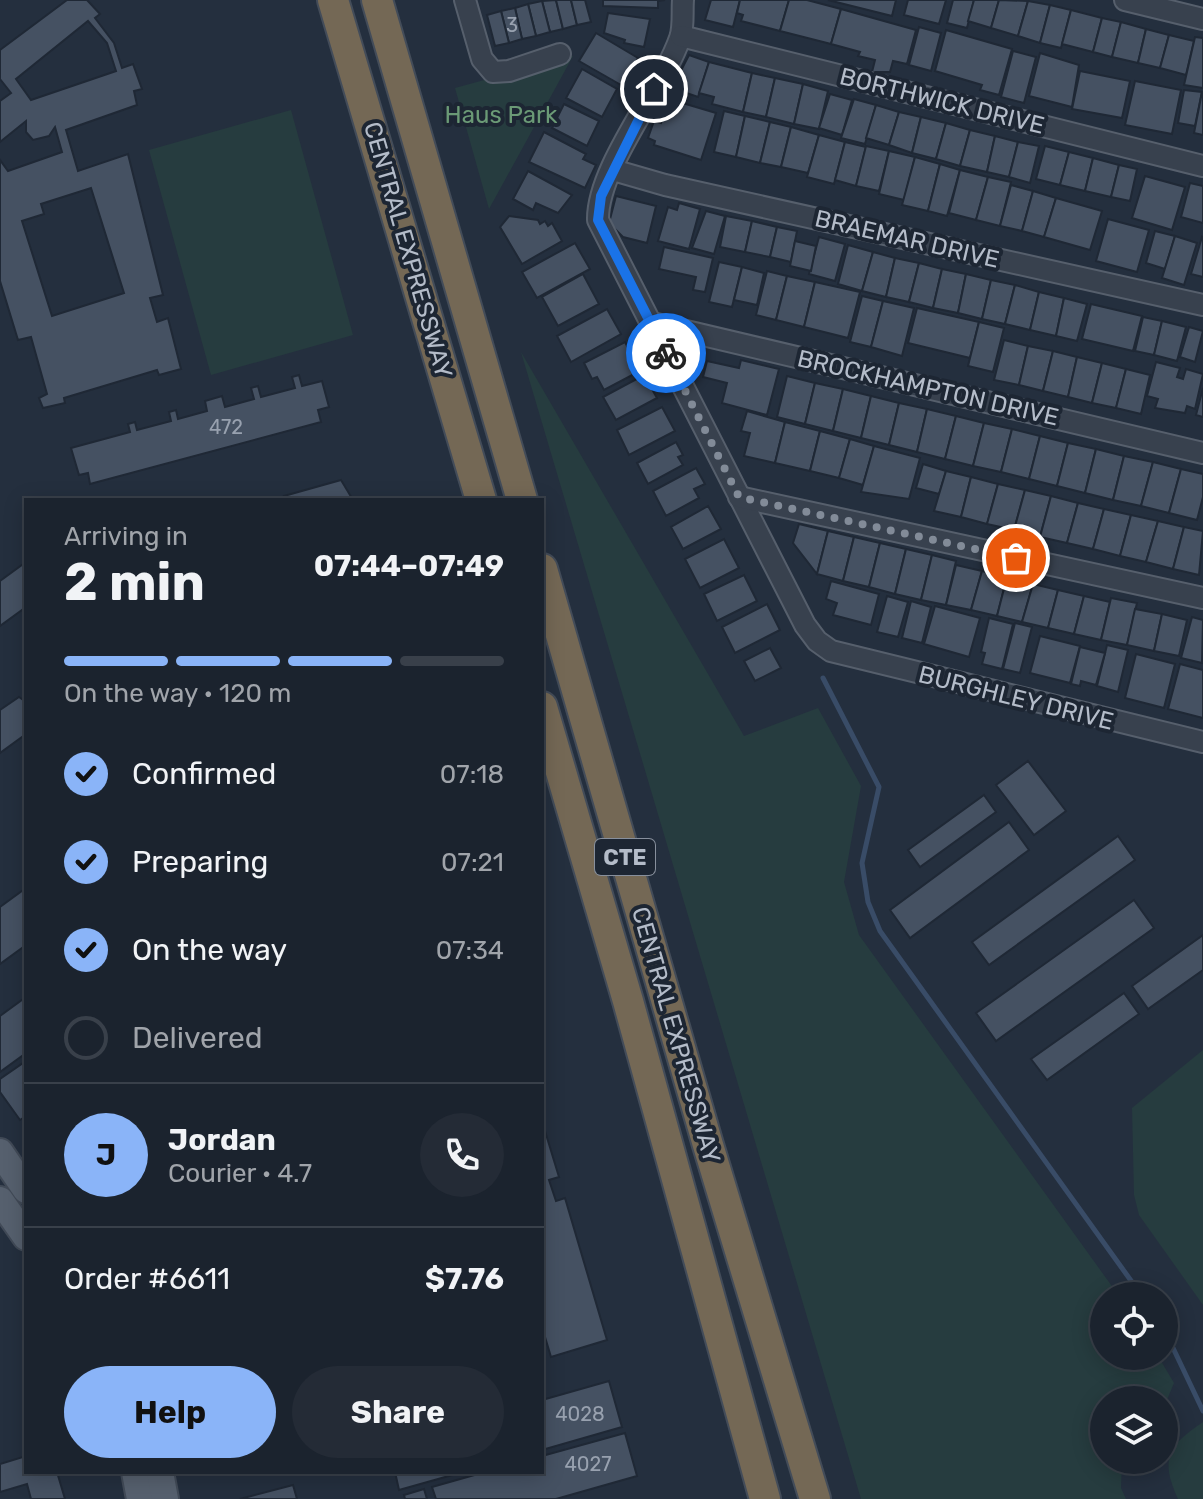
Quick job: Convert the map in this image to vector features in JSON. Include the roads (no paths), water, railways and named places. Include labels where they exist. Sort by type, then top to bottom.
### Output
[{"type":"highway","name":"CENTRAL EXPRESSWAY","points":[[333,0],[480,498]]},
{"type":"highway","name":"CENTRAL EXPRESSWAY","points":[[377,0],[521,498]]},
{"type":"highway","name":"CENTRAL EXPRESSWAY","points":[[544,576],[708,1145],[815,1499]]},
{"type":"highway","name":"CENTRAL EXPRESSWAY","points":[[544,714],[628,1001],[765,1499]]},
{"type":"main road","points":[[0,1152],[24,1187]]},
{"type":"main road","points":[[0,1200],[24,1234]]},
{"type":"main road","points":[[135,1474],[140,1499]]},
{"type":"main road","points":[[160,1474],[165,1499]]},
{"type":"street","points":[[465,0],[482,59],[493,72],[509,71],[560,54]]},
{"type":"street","points":[[683,0],[681,36],[613,170],[598,208],[598,220],[739,497],[1203,598]]},
{"type":"street","points":[[1125,0],[1203,19]]},
{"type":"street","name":"BORTHWICK DRIVE","points":[[681,36],[1203,166]]},
{"type":"street","name":"BRAEMAR DRIVE","points":[[613,170],[665,185],[1203,305]]},
{"type":"street","name":"BROCKHAMPTON DRIVE","points":[[652,323],[1203,453]]},
{"type":"street","name":"BURGHLEY DRIVE","points":[[739,497],[805,625],[817,641],[831,651],[1203,742]]},
{"type":"waterway","points":[[823,678],[879,787],[862,863],[868,902],[880,931],[1132,1282]]},
{"type":"waterway","points":[[1178,1358],[1203,1411]]},
{"type":"park label","name":"Haus Park","points":[[501,115]]}]
